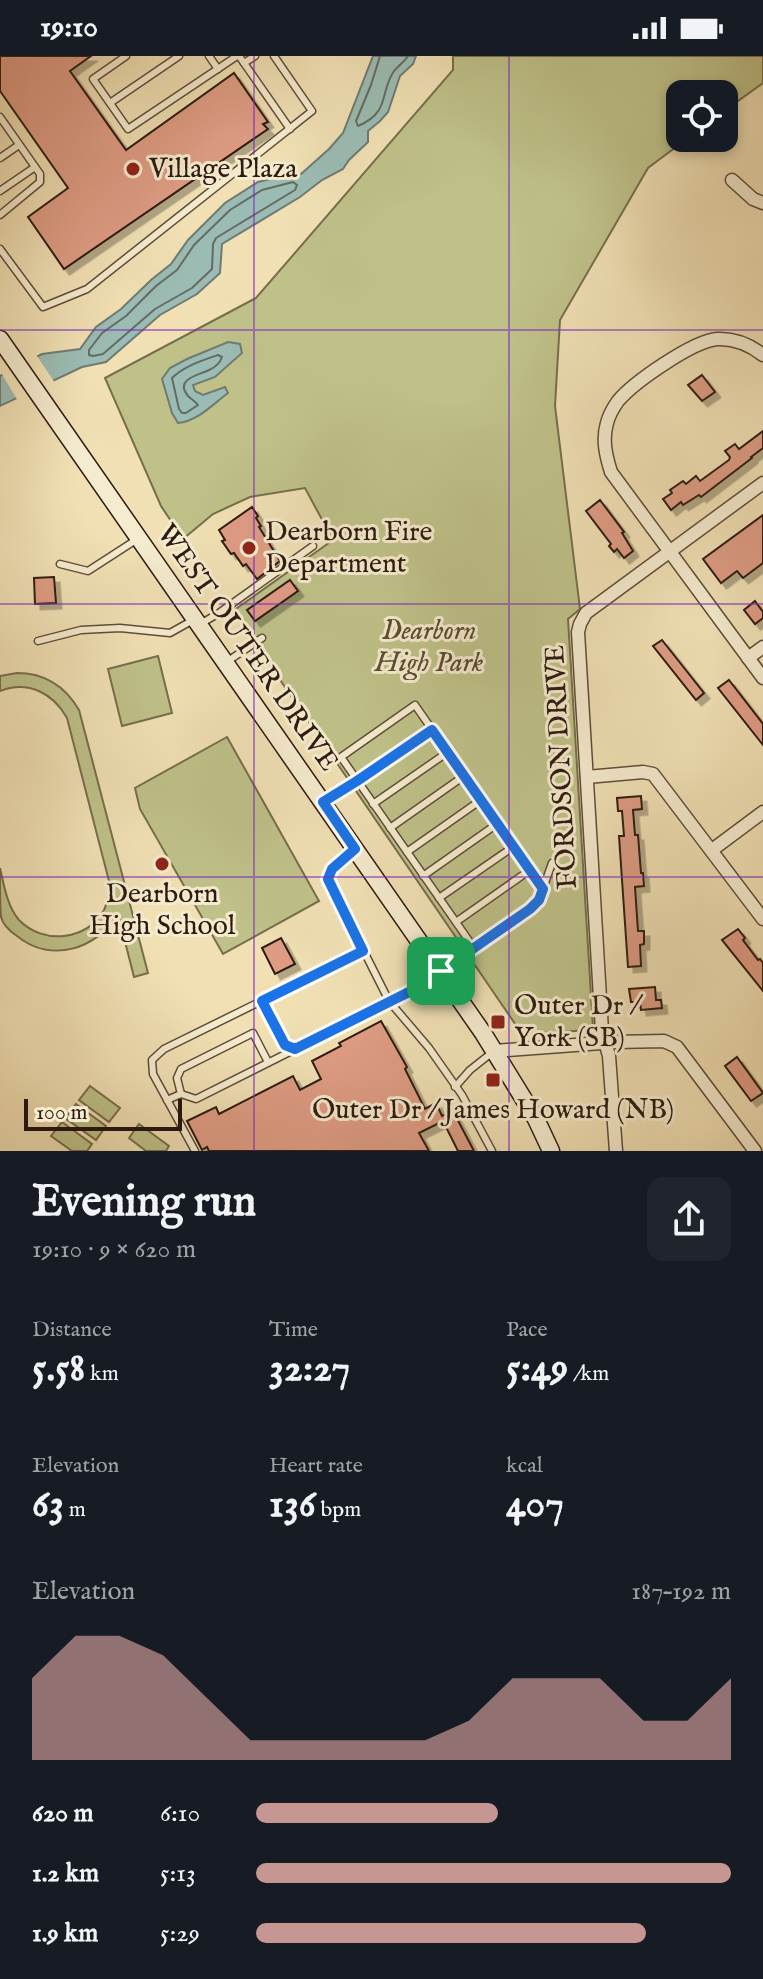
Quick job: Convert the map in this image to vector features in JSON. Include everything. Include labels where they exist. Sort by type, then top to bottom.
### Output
[{"type":"main road","name":"WEST OUTER DRIVE","points":[[4,344],[441,971],[495,1051],[536,1119],[551,1151]]},
{"type":"street","points":[[732,180],[753,199],[763,203]]},
{"type":"street","points":[[763,355],[736,340],[703,341],[686,349],[629,390],[615,405],[606,425],[604,444],[611,472],[763,678]]},
{"type":"street","name":"FORDSON DRIVE","points":[[616,1151],[609,1056],[604,1043],[578,632],[586,613],[763,483]]},
{"type":"street","points":[[748,658],[763,647]]},
{"type":"street","points":[[587,777],[643,772],[653,774],[763,919]]},
{"type":"street","points":[[712,850],[763,812]]},
{"type":"street","points":[[495,1051],[664,1041],[677,1047],[755,1151]]},
{"type":"lane","points":[[126,56],[93,79],[128,129],[238,56],[290,129]]},
{"type":"lane","points":[[110,103],[179,56]]},
{"type":"lane","points":[[209,56],[218,69]]},
{"type":"lane","points":[[244,63],[255,56]]},
{"type":"lane","points":[[0,249],[43,307],[87,289],[312,111],[274,56]]},
{"type":"lane","points":[[0,215],[40,182],[40,174],[1,121]]},
{"type":"lane","points":[[0,158],[19,145]]},
{"type":"lane","points":[[0,191],[35,167]]},
{"type":"lane","points":[[60,564],[88,571],[139,538]]},
{"type":"lane","points":[[38,641],[81,630],[120,628],[170,633],[219,613],[313,546]]},
{"type":"lane","points":[[225,663],[262,638]]},
{"type":"lane","points":[[474,948],[341,757],[415,705],[543,889]]},
{"type":"lane","points":[[323,802],[432,730]]},
{"type":"lane","points":[[373,804],[448,752]]},
{"type":"lane","points":[[390,828],[464,776]]},
{"type":"lane","points":[[407,852],[481,800]]},
{"type":"lane","points":[[423,876],[497,824]]},
{"type":"lane","points":[[439,898],[513,847]]},
{"type":"lane","points":[[355,849],[332,869],[328,879],[389,1001],[429,1048],[462,1095],[492,1151]]},
{"type":"lane","points":[[167,1100],[181,1094],[196,1099],[415,989],[530,909],[539,900],[552,863]]},
{"type":"lane","points":[[456,922],[530,870]]},
{"type":"lane","points":[[195,1151],[153,1074],[152,1060],[164,1049],[363,951]]},
{"type":"lane","points":[[262,1001],[285,1045],[295,1049]]},
{"type":"lane","points":[[181,1094],[177,1078],[181,1069],[253,1033],[268,1062]]},
{"type":"lane","points":[[455,1087],[470,1070],[495,1051]]},
{"type":"green space","name":"Dearborn High Park","points":[[453,56],[763,56],[763,83],[738,101],[738,80],[666,80],[666,152],[669,152],[648,168],[560,320],[555,406],[580,609],[568,619],[592,1030],[522,1034],[233,611],[333,540],[305,488],[250,497],[213,514],[183,539],[161,506],[105,378],[256,298],[453,70]]},
{"type":"green space","points":[[158,656],[172,713],[122,726],[108,669]]},
{"type":"green space","points":[[17,673],[36,675],[53,682],[79,710],[148,973],[134,977],[118,914],[109,926],[86,944],[58,951],[30,945],[2,920],[0,868],[9,902],[19,920],[29,928],[52,936],[64,936],[87,928],[105,907],[110,885],[67,718],[55,702],[39,691],[20,687],[0,691],[0,676]]},
{"type":"green space","points":[[227,737],[319,901],[223,954],[140,809],[135,788]]},
{"type":"green space","points":[[90,1086],[120,1108],[109,1122],[79,1100]]},
{"type":"green space","points":[[76,1104],[106,1126],[96,1140],[65,1118]]},
{"type":"green space","points":[[62,1122],[92,1144],[87,1151],[72,1151],[51,1136]]},
{"type":"green space","points":[[139,1124],[169,1146],[166,1151],[146,1151],[129,1138]]},
{"type":"water","points":[[373,56],[416,56],[413,64],[400,76],[388,112],[368,131],[368,142],[343,169],[222,244],[220,273],[197,294],[160,315],[106,362],[82,367],[0,406],[0,376],[42,354],[80,349],[96,327],[171,264],[188,240],[225,203],[258,182],[301,174],[329,149],[343,133]]},
{"type":"water","points":[[228,342],[240,344],[242,353],[215,377],[193,385],[195,391],[203,395],[225,387],[228,393],[199,416],[178,423],[162,379],[170,368]]},
{"type":"pier","points":[[35,353],[55,383],[18,401],[0,371]]},
{"type":"building","name":"Village Plaza","points":[[0,56],[91,56],[70,71],[126,150],[234,73],[268,122],[263,124],[268,129],[64,269],[28,217],[68,188],[0,91]]},
{"type":"building","points":[[702,375],[715,392],[702,401],[688,385]]},
{"type":"building","points":[[763,431],[763,448],[752,458],[701,497],[699,495],[683,505],[681,502],[671,510],[663,499],[672,493],[670,490],[696,476],[700,481],[729,460],[725,451],[735,444],[739,449]]},
{"type":"building","points":[[600,500],[624,532],[633,551],[624,558],[617,549],[614,552],[609,546],[611,544],[586,511]]},
{"type":"building","name":"Dearborn Fire Department","points":[[252,507],[258,516],[259,527],[280,561],[257,579],[246,564],[243,566],[234,553],[231,554],[219,530]]},
{"type":"building","points":[[763,515],[763,563],[743,578],[737,571],[721,583],[703,559]]},
{"type":"building","points":[[54,577],[56,603],[35,604],[34,578]]},
{"type":"building","points":[[290,580],[298,591],[255,621],[247,610]]},
{"type":"building","points":[[755,601],[763,612],[763,618],[755,624],[744,610]]},
{"type":"building","points":[[662,640],[704,693],[696,700],[653,646]]},
{"type":"building","points":[[729,680],[763,724],[763,745],[718,688]]},
{"type":"building","points":[[641,796],[642,809],[633,810],[644,886],[635,887],[638,931],[644,931],[644,944],[640,945],[641,966],[628,967],[619,836],[624,836],[622,811],[618,811],[617,798]]},
{"type":"building","points":[[738,929],[745,938],[743,940],[763,963],[763,991],[722,940]]},
{"type":"building","points":[[281,938],[295,964],[275,974],[262,948]]},
{"type":"building","points":[[655,987],[656,1000],[661,1000],[662,1008],[641,1010],[640,1002],[631,1002],[629,989]]},
{"type":"building","points":[[381,1021],[407,1067],[405,1069],[425,1109],[436,1103],[442,1116],[453,1111],[474,1151],[458,1151],[443,1121],[419,1133],[429,1151],[209,1151],[207,1147],[202,1150],[187,1121],[216,1107],[219,1114],[293,1076],[300,1090],[321,1079],[312,1061]]},
{"type":"building","points":[[737,1057],[763,1093],[751,1101],[725,1066]]},
{"type":"place","name":"Village Plaza","points":[[133,169]]},
{"type":"place","name":"Dearborn Fire Department","points":[[249,548]]},
{"type":"place","name":"Dearborn High School","points":[[162,864]]},
{"type":"place","name":"Outer Dr / York (SB)","points":[[498,1022]]},
{"type":"place","name":"Outer Dr / James Howard (NB)","points":[[493,1080]]},
{"type":"route","points":[[432,730],[543,889],[539,900],[530,909],[441,971],[415,989],[295,1049],[285,1045],[262,1001],[363,951],[328,879],[332,869],[355,849],[323,802],[432,730]]}]
